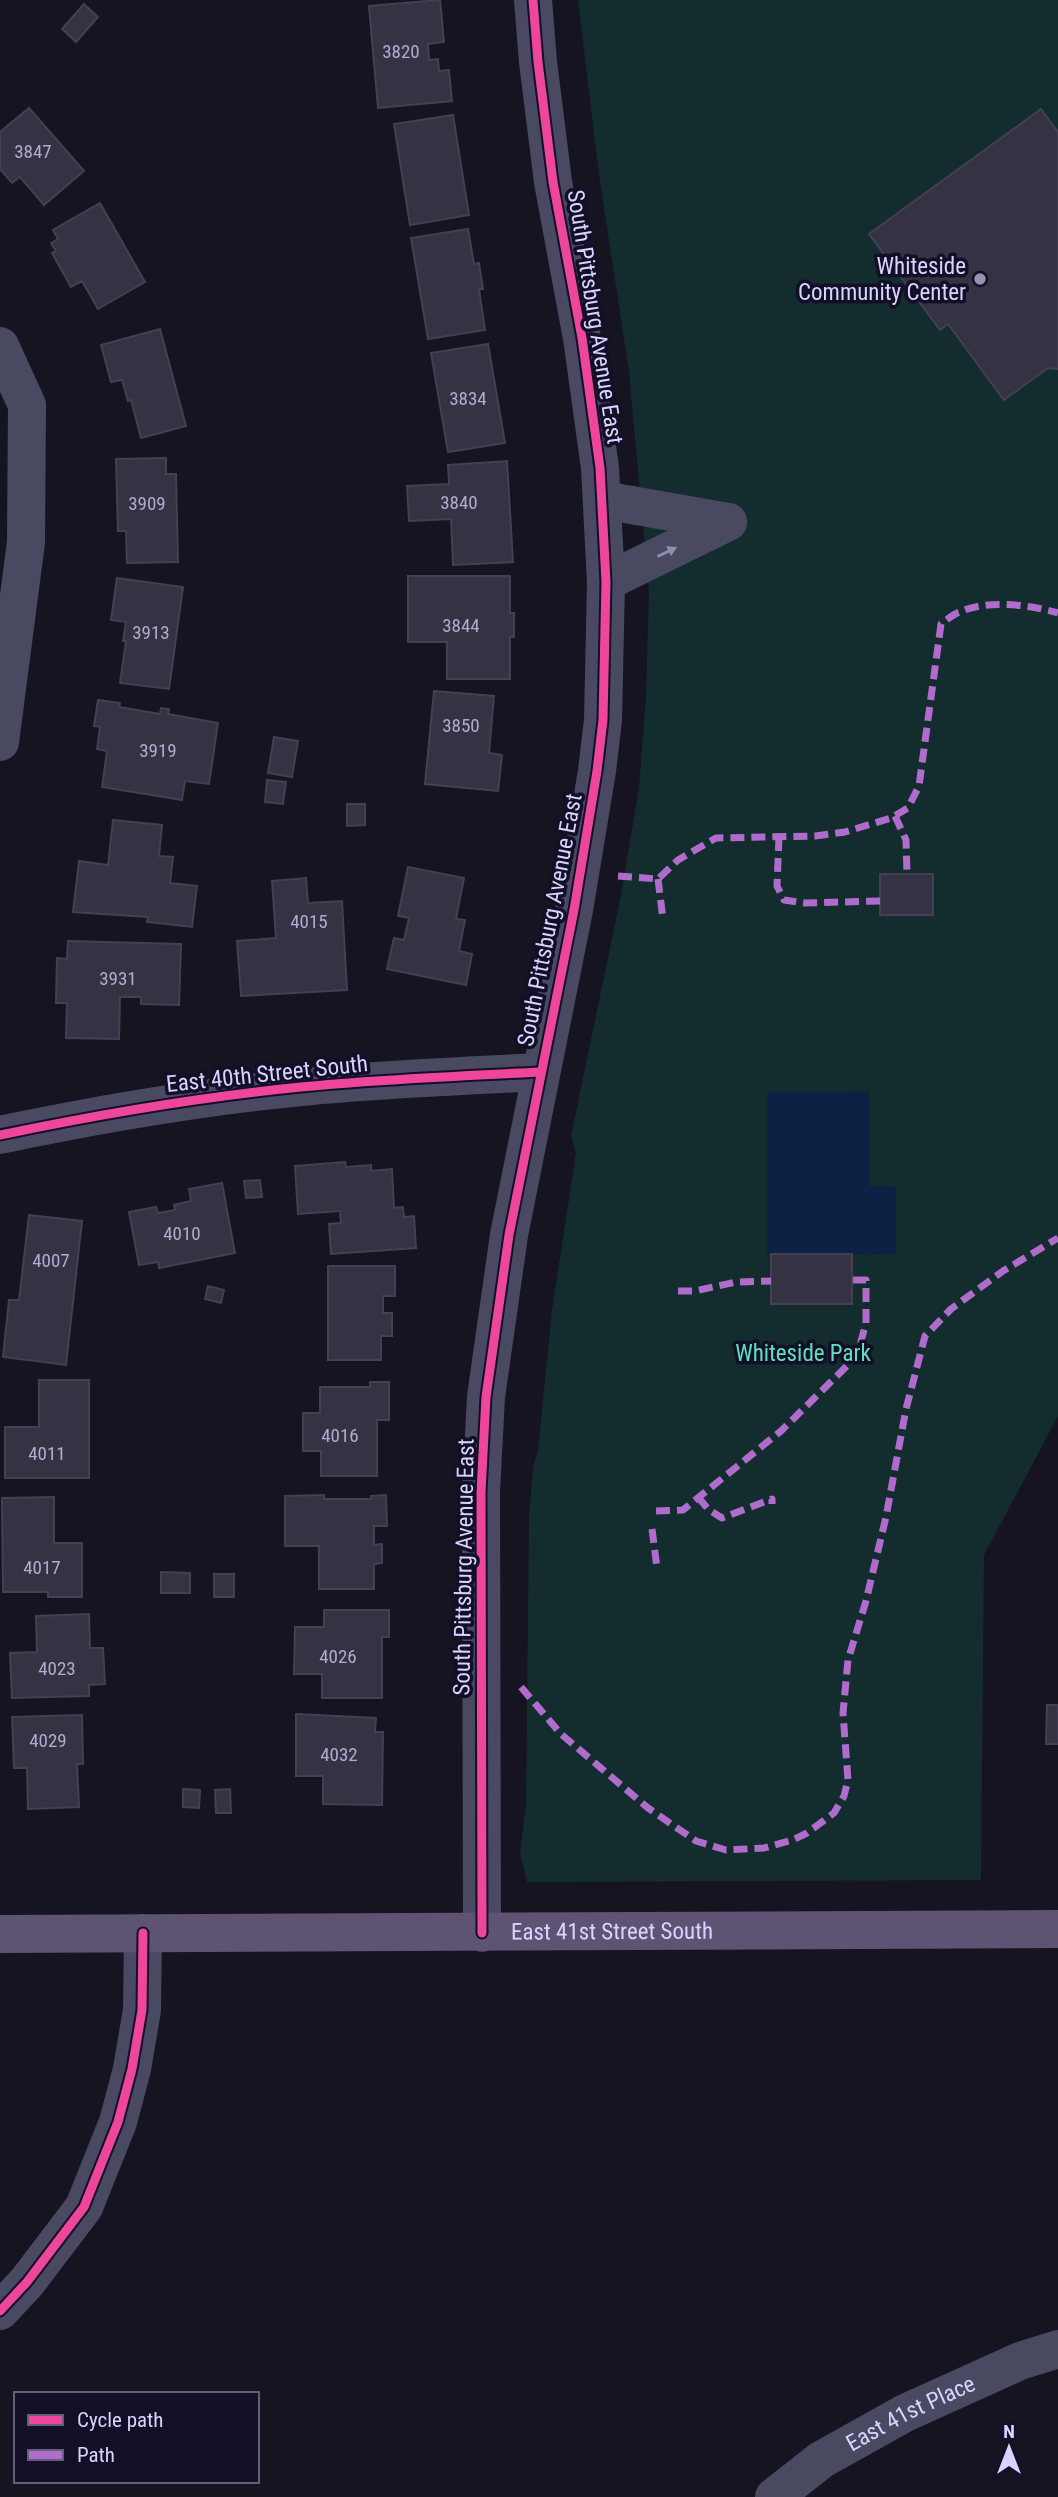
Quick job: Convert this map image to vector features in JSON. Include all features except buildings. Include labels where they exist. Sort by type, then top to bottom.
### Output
[{"type":"main road","name":"East 41st Street South","points":[[0,1934],[1058,1929]]},
{"type":"street","name":"South Pittsburg Avenue East","points":[[482,1933],[481,1492],[486,1397],[509,1235],[575,910],[603,720],[606,582],[603,500],[582,338],[553,182],[537,62],[533,0]]},
{"type":"street","points":[[0,346],[27,405],[26,542],[5,666],[0,742]]},
{"type":"street","points":[[603,500],[728,522],[606,582]]},
{"type":"street","name":"East 40th Street South","points":[[0,1135],[164,1104],[268,1090],[431,1077],[541,1072]]},
{"type":"street","points":[[0,2311],[27,2282],[84,2207],[118,2122],[132,2069],[142,2010],[143,1933]]},
{"type":"street","name":"East 41st Place","points":[[774,2497],[821,2459],[905,2413],[1020,2361],[1058,2349]]},
{"type":"green space","name":"Whiteside Park","points":[[578,0],[1058,0],[1058,1416],[984,1555],[981,1880],[527,1882],[520,1852],[526,1805],[529,1517],[533,1467],[538,1450],[552,1310],[576,1153],[571,1136],[621,895],[639,788],[646,696],[649,591],[629,372],[599,175]]},
{"type":"water","points":[[869,1091],[869,1186],[896,1187],[896,1254],[767,1255],[767,1092]]},
{"type":"marked path","points":[[618,876],[658,879],[678,860],[716,838],[815,836],[845,832],[891,818],[908,808],[919,786],[941,624],[957,613],[995,604],[1058,613]]},
{"type":"marked path","points":[[895,816],[906,840],[907,874]]},
{"type":"marked path","points":[[779,837],[777,886],[784,900],[805,903],[880,901]]},
{"type":"marked path","points":[[658,879],[663,919]]},
{"type":"marked path","points":[[521,1687],[561,1734],[648,1808],[696,1841],[726,1850],[764,1848],[793,1840],[834,1813],[844,1796],[848,1780],[843,1713],[848,1660],[866,1601],[886,1517],[906,1409],[925,1336],[951,1309],[1003,1271],[1058,1238]]},
{"type":"marked path","points":[[656,1511],[683,1510],[781,1431],[857,1356],[866,1323],[866,1280],[852,1280]]},
{"type":"marked path","points":[[678,1291],[695,1291],[736,1282],[771,1281]]},
{"type":"marked path","points":[[698,1497],[709,1510],[722,1518],[772,1499],[772,1504]]},
{"type":"marked path","points":[[652,1529],[657,1568]]},
{"type":"cycle path","points":[[482,1933],[481,1492],[486,1397],[509,1235],[574,910],[603,720],[606,582],[600,468],[582,338],[553,182],[533,0]]},
{"type":"cycle path","points":[[0,1135],[150,1107],[263,1091],[361,1082],[541,1072]]},
{"type":"cycle path","points":[[0,2311],[27,2282],[84,2207],[118,2122],[132,2069],[142,2010],[143,1933]]},
{"type":"place","name":"Whiteside Community Center","points":[[980,279]]}]
